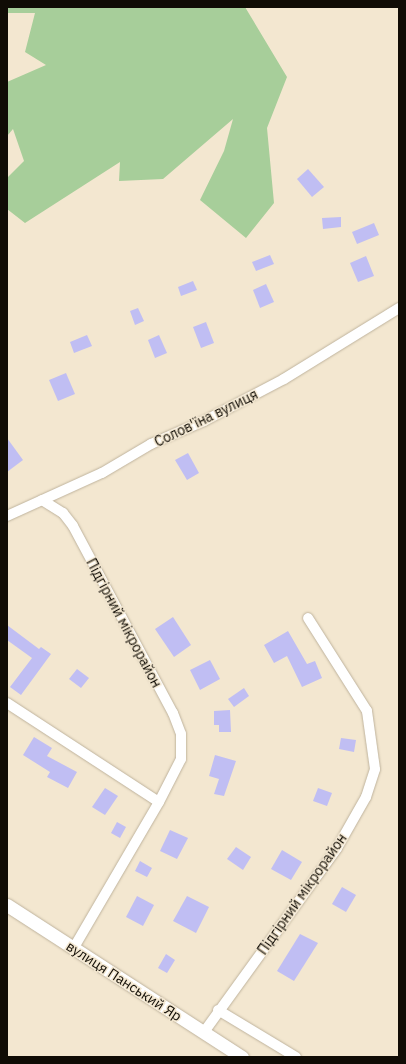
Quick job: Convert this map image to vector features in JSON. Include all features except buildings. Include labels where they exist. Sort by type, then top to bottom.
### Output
[{"type":"street","name":"Солов'їна вулиця","points":[[7,516],[102,473],[151,444],[204,421],[284,379],[399,308]]},
{"type":"street","name":"Підгірний мікрорайон","points":[[42,500],[63,512],[73,526],[173,713],[181,734],[181,759],[159,802],[73,949]]},
{"type":"street","name":"Підгірний мікрорайон","points":[[204,1032],[218,1010],[337,848],[366,797],[375,769],[367,711],[308,618]]},
{"type":"street","points":[[7,703],[159,802]]},
{"type":"street","name":"вулиця Панський Яр","points":[[7,905],[242,1057]]},
{"type":"street","points":[[218,1010],[296,1057]]},
{"type":"green space","points":[[7,7],[245,7],[287,77],[267,128],[274,203],[246,238],[200,200],[224,151],[233,119],[163,179],[119,181],[120,162],[25,223],[7,209],[7,178],[24,161],[13,129],[7,136],[7,82],[46,65],[25,52],[35,13],[7,13]]}]
